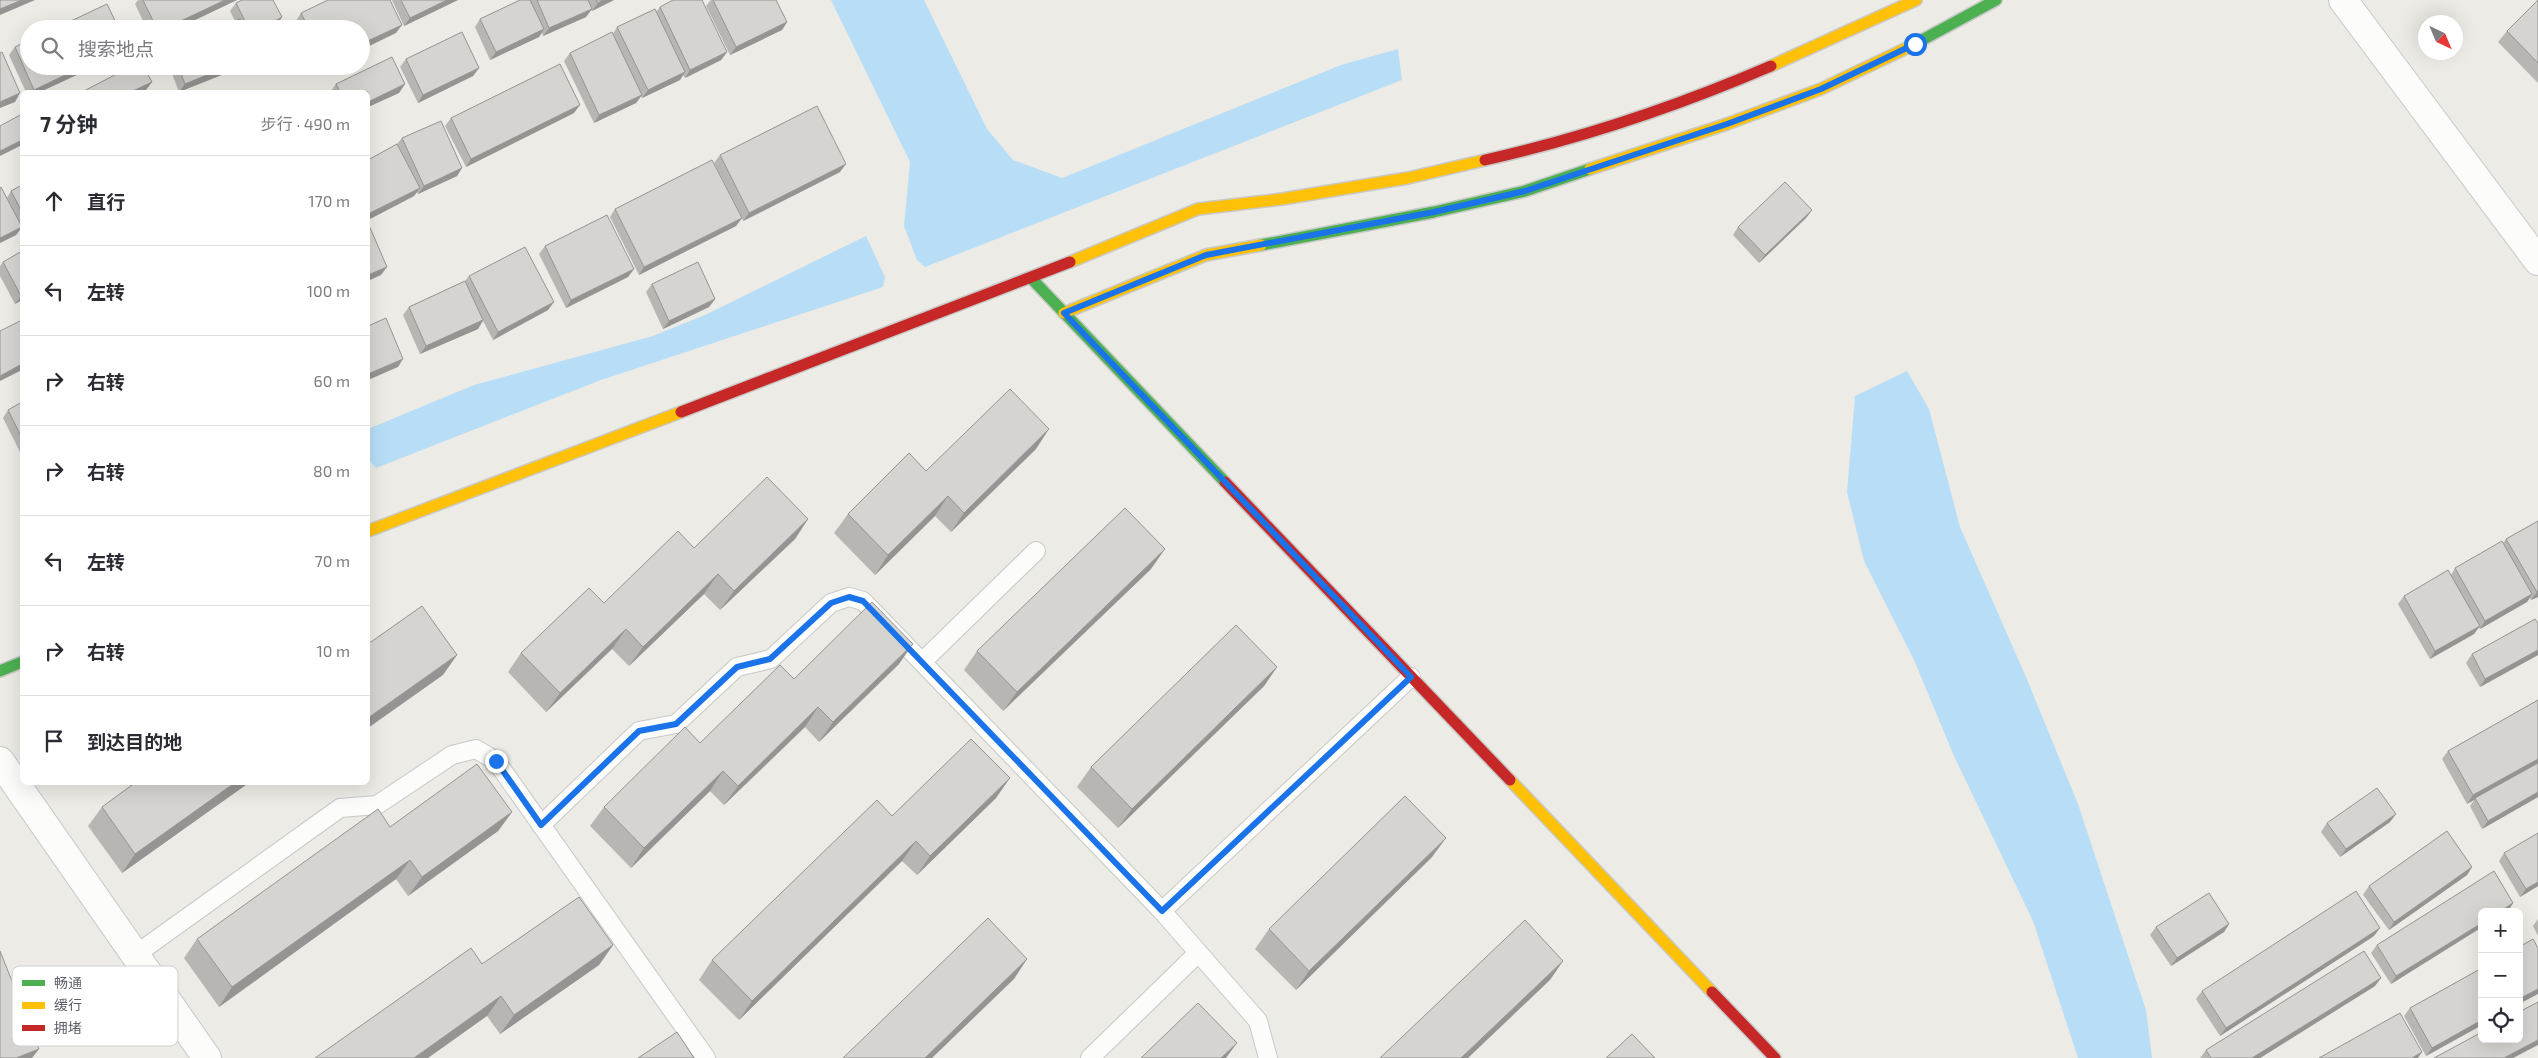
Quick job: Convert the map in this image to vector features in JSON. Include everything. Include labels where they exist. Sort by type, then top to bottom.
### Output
[{"type":"main road","points":[[370,530],[1031,278],[1198,210],[1282,199],[1408,178],[1526,151],[1614,126],[1708,93],[1806,51],[1916,0]]},
{"type":"main road","points":[[1064,313],[1206,255],[1434,212],[1525,191],[1727,124],[1821,89],[1915,44],[1996,0]]},
{"type":"main road","points":[[1031,278],[1775,1058]]},
{"type":"main road","points":[[0,671],[20,663]]},
{"type":"street","points":[[2343,0],[2538,261]]},
{"type":"street","points":[[0,761],[143,966]]},
{"type":"street","points":[[178,1017],[207,1058]]},
{"type":"lane","points":[[922,662],[1036,551]]},
{"type":"lane","points":[[541,825],[639,731],[676,724],[737,667],[770,659],[831,603],[849,597],[863,601],[1162,911],[1258,1021],[1268,1058]]},
{"type":"lane","points":[[1162,911],[1411,677]]},
{"type":"lane","points":[[135,955],[340,808],[376,805],[452,755],[476,749],[496,761],[706,1058]]},
{"type":"lane","points":[[1090,1058],[1198,952]]},
{"type":"water","points":[[831,0],[924,0],[987,129],[1013,160],[1062,178],[1341,65],[1398,49],[1402,80],[925,267],[917,260],[904,226],[910,162]]},
{"type":"water","points":[[866,236],[885,277],[883,287],[601,380],[376,468],[370,461],[370,428],[474,385],[653,336],[705,315]]},
{"type":"water","points":[[1907,371],[1929,409],[1960,527],[2026,677],[2078,804],[2146,1010],[2152,1058],[2078,1058],[2033,921],[1954,756],[1914,660],[1864,561],[1847,492],[1855,396]]},
{"type":"building","points":[[0,0],[22,0],[0,9]]},
{"type":"building","points":[[143,0],[225,0],[183,20],[153,20]]},
{"type":"building","points":[[242,0],[273,0],[282,17],[277,20],[244,20],[236,3]]},
{"type":"building","points":[[328,0],[390,0],[402,25],[370,40],[370,20],[304,20],[301,13]]},
{"type":"building","points":[[401,0],[447,0],[410,18]]},
{"type":"building","points":[[520,0],[530,0],[544,29],[496,52],[480,19]]},
{"type":"building","points":[[537,0],[588,0],[592,9],[549,28]]},
{"type":"building","points":[[673,0],[702,0],[727,52],[690,70],[660,7]]},
{"type":"building","points":[[713,0],[776,0],[787,22],[736,47]]},
{"type":"building","points":[[2538,0],[2538,63],[2507,31]]},
{"type":"building","points":[[107,4],[115,20],[73,20]]},
{"type":"building","points":[[655,9],[685,72],[648,90],[617,27]]},
{"type":"building","points":[[462,32],[479,68],[423,95],[406,59]]},
{"type":"building","points":[[612,32],[642,95],[599,115],[570,53]]},
{"type":"building","points":[[20,44],[20,58],[15,47]]},
{"type":"building","points":[[2,52],[20,93],[0,102],[0,53]]},
{"type":"building","points":[[392,57],[405,84],[370,101],[370,90],[339,90],[336,84],[355,75],[370,75],[370,68]]},
{"type":"building","points":[[560,64],[580,105],[471,159],[451,118]]},
{"type":"building","points":[[27,75],[65,75],[34,90]]},
{"type":"building","points":[[115,75],[148,75],[152,82],[135,90],[86,90]]},
{"type":"building","points":[[182,75],[207,75],[185,84]]},
{"type":"building","points":[[817,106],[846,164],[749,213],[720,155]]},
{"type":"building","points":[[20,115],[20,141],[0,151],[0,126]]},
{"type":"building","points":[[441,121],[462,168],[424,186],[402,138]]},
{"type":"building","points":[[397,144],[420,188],[370,213],[370,159]]},
{"type":"building","points":[[712,160],[742,218],[644,267],[615,209]]},
{"type":"building","points":[[1785,182],[1812,210],[1765,255],[1738,227]]},
{"type":"building","points":[[20,186],[20,208],[11,191]]},
{"type":"building","points":[[0,188],[20,223],[20,228],[0,238]]},
{"type":"building","points":[[607,215],[634,269],[571,300],[545,246]]},
{"type":"building","points":[[370,228],[387,267],[370,274]]},
{"type":"building","points":[[525,247],[554,302],[498,332],[469,276]]},
{"type":"building","points":[[20,252],[20,294],[3,262]]},
{"type":"building","points":[[698,262],[715,299],[669,321],[652,284]]},
{"type":"building","points":[[465,281],[483,320],[426,346],[409,307]]},
{"type":"building","points":[[386,318],[403,359],[370,373],[370,325]]},
{"type":"building","points":[[20,321],[20,365],[0,376],[0,331]]},
{"type":"building","points":[[1010,389],[1049,429],[964,513],[948,496],[888,555],[848,514],[909,453],[926,471]]},
{"type":"building","points":[[20,403],[20,434],[8,410]]},
{"type":"building","points":[[767,477],[808,519],[734,591],[718,574],[643,647],[626,629],[560,693],[521,653],[589,588],[604,603],[678,531],[694,548]]},
{"type":"building","points":[[1125,508],[1165,549],[1017,692],[977,651]]},
{"type":"building","points":[[2538,521],[2538,592],[2537,592],[2506,539]]},
{"type":"building","points":[[2502,541],[2532,594],[2485,621],[2455,568]]},
{"type":"building","points":[[2448,570],[2480,626],[2435,651],[2404,596]]},
{"type":"building","points":[[872,602],[913,644],[833,722],[818,707],[738,786],[723,771],[644,848],[604,807],[685,727],[700,743],[780,665],[794,679]]},
{"type":"building","points":[[422,606],[457,655],[370,717],[370,643]]},
{"type":"building","points":[[2535,619],[2538,623],[2538,650],[2485,679],[2472,654]]},
{"type":"building","points":[[1236,625],[1277,667],[1132,809],[1091,767]]},
{"type":"building","points":[[2538,700],[2538,759],[2473,795],[2448,751]]},
{"type":"building","points":[[971,739],[1010,778],[930,856],[916,841],[752,1001],[712,960],[877,800],[892,816]]},
{"type":"building","points":[[2538,763],[2538,792],[2488,821],[2475,798]]},
{"type":"building","points":[[477,764],[512,812],[422,877],[410,860],[232,987],[197,939],[378,809],[390,827]]},
{"type":"building","points":[[132,785],[232,785],[135,854],[102,807]]},
{"type":"building","points":[[2377,788],[2396,814],[2346,849],[2327,823]]},
{"type":"building","points":[[1405,796],[1446,838],[1309,971],[1269,929]]},
{"type":"building","points":[[2447,831],[2472,867],[2394,922],[2369,886]]},
{"type":"building","points":[[2538,833],[2538,882],[2526,889],[2504,853]]},
{"type":"building","points":[[2494,871],[2513,903],[2505,908],[2478,908],[2478,925],[2396,976],[2377,945]]},
{"type":"building","points":[[2356,891],[2380,928],[2226,1028],[2202,991]]},
{"type":"building","points":[[2209,893],[2229,924],[2177,958],[2156,927]]},
{"type":"building","points":[[579,897],[613,945],[514,1015],[501,996],[414,1058],[315,1058],[471,948],[482,964]]},
{"type":"building","points":[[988,918],[1027,959],[925,1058],[843,1058]]},
{"type":"building","points":[[1525,920],[1563,961],[1461,1058],[1380,1058]]},
{"type":"building","points":[[2533,939],[2538,948],[2538,989],[2523,997],[2523,953],[2523,945]]},
{"type":"building","points":[[0,951],[12,981],[12,1046],[38,1046],[39,1049],[16,1058],[0,1058]]},
{"type":"building","points":[[2364,951],[2381,978],[2252,1058],[2211,1058],[2206,1050]]},
{"type":"building","points":[[2478,970],[2478,1022],[2432,1048],[2410,1008]]},
{"type":"building","points":[[2538,1002],[2538,1040],[2504,1058],[2434,1058],[2478,1034],[2478,1043],[2523,1043],[2523,1010]]},
{"type":"building","points":[[1198,1003],[1237,1043],[1221,1058],[1141,1058]]},
{"type":"building","points":[[2400,1013],[2422,1052],[2412,1058],[2319,1058]]},
{"type":"building","points":[[677,1032],[694,1058],[638,1058]]},
{"type":"building","points":[[1632,1034],[1655,1058],[1606,1058]]},
{"type":"traffic: fast","points":[[1911,46],[1996,0]]},
{"type":"traffic: fast","points":[[1261,245],[1434,212],[1525,191],[1590,169]]},
{"type":"traffic: fast","points":[[1031,278],[1225,482]]},
{"type":"traffic: fast","points":[[0,671],[20,663]]},
{"type":"traffic: slow","points":[[1771,66],[1916,0]]},
{"type":"traffic: slow","points":[[1590,169],[1727,124],[1821,89],[1911,46]]},
{"type":"traffic: slow","points":[[1070,262],[1198,209],[1282,199],[1408,178],[1485,160]]},
{"type":"traffic: slow","points":[[1064,313],[1206,255],[1261,245]]},
{"type":"traffic: slow","points":[[370,530],[681,412]]},
{"type":"traffic: slow","points":[[1510,780],[1712,992]]},
{"type":"traffic: jam","points":[[1485,160],[1558,142],[1630,120],[1771,66]]},
{"type":"traffic: jam","points":[[681,412],[1070,262]]},
{"type":"traffic: jam","points":[[1225,482],[1510,780]]},
{"type":"traffic: jam","points":[[1712,992],[1775,1058]]},
{"type":"route","points":[[496,761],[541,825],[639,731],[676,724],[737,667],[770,659],[831,603],[849,597],[863,601],[1162,911],[1411,677],[1064,313],[1206,255],[1434,212],[1525,191],[1727,124],[1821,89],[1915,44]]}]
